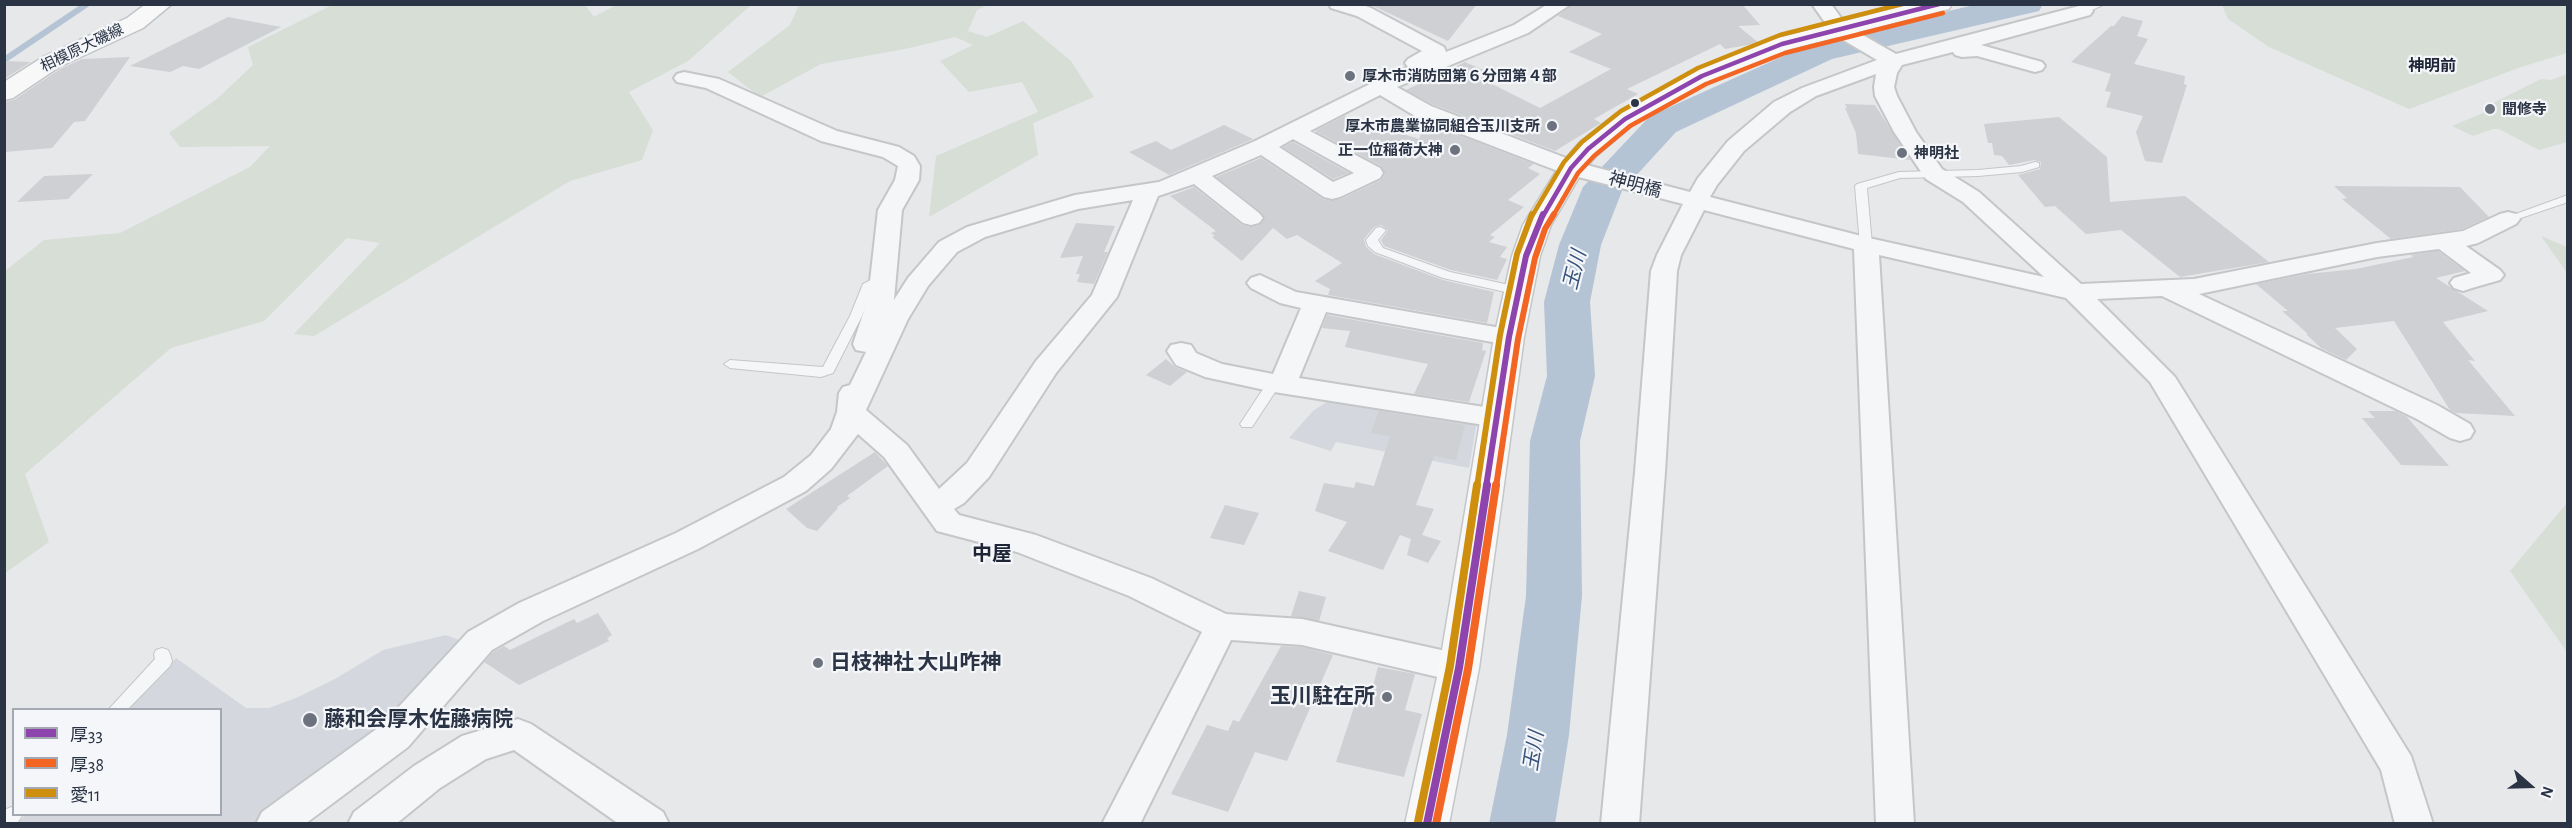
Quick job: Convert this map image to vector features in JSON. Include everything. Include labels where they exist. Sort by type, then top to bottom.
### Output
[{"type":"street","name":"相模原大磯線","points":[[4,93],[51,62],[135,23],[161,4]]},
{"type":"street","points":[[1338,4],[1364,12],[1437,51],[1403,68],[1392,81]]},
{"type":"street","points":[[275,824],[395,736],[480,641],[531,612],[687,541],[795,484],[821,462],[845,431],[851,412],[895,319],[917,283],[948,248],[976,232],[1075,202],[1146,192],[1164,188],[1197,175],[1263,146],[1392,81],[1521,29],[1562,4]]},
{"type":"street","points":[[1821,4],[1843,32],[1891,59],[1906,64],[1971,49],[2035,66]]},
{"type":"street","points":[[1428,824],[1459,668],[1509,337],[1526,256],[1537,225],[1577,169],[1588,149],[1624,119],[1702,76],[1782,44],[1843,32],[1941,4]]},
{"type":"street","points":[[1620,824],[1649,484],[1664,271],[1692,200],[1736,146],[1782,107],[1834,82],[1891,59],[2092,8]]},
{"type":"street","points":[[1891,59],[1885,80],[1886,96],[1905,132],[1934,174],[1971,197],[2075,292],[2161,377],[2170,389],[2398,767],[2414,824]]},
{"type":"street","points":[[684,78],[712,83],[829,136],[891,152],[906,161],[909,166],[908,180],[890,210],[881,299],[872,329],[856,366],[851,412]]},
{"type":"street","name":"神明橋","points":[[1392,81],[1424,111],[1577,169],[1866,245],[2075,292],[2194,287],[2291,266],[2469,238],[2508,219]]},
{"type":"street","points":[[1263,146],[1332,192],[1372,173],[1292,130]]},
{"type":"street","points":[[1197,175],[1251,218]]},
{"type":"street","points":[[937,505],[953,495],[978,470],[1046,367],[1104,297],[1147,195],[1146,192]]},
{"type":"street","points":[[2442,241],[2498,274],[2463,283]]},
{"type":"street","points":[[1866,245],[1895,824]]},
{"type":"street","points":[[1260,282],[1289,298],[1509,337]]},
{"type":"street","points":[[2168,289],[2427,412],[2460,430]]},
{"type":"street","points":[[1279,384],[1317,304]]},
{"type":"street","points":[[1181,351],[1186,359],[1215,371],[1279,384],[1497,418]]},
{"type":"street","points":[[851,412],[897,452],[948,523],[1036,547],[1140,587],[1221,627],[1302,632],[1459,668]]},
{"type":"street","points":[[1121,824],[1221,627]]},
{"type":"street","points":[[367,824],[427,777],[475,747],[518,734],[650,824]]},
{"type":"lane","points":[[1866,245],[1861,186],[1899,175],[1978,173],[2022,169],[2035,165]]},
{"type":"lane","points":[[2508,219],[2568,198]]},
{"type":"lane","points":[[1380,230],[1372,240],[1372,244],[1378,250],[1447,275],[1519,291]]},
{"type":"lane","points":[[730,364],[821,373],[828,370],[856,316],[869,284],[882,278]]},
{"type":"lane","points":[[1247,424],[1279,384]]},
{"type":"lane","points":[[118,708],[164,661],[162,654]]},
{"type":"shaded area","points":[[334,4],[585,5],[594,17],[616,5],[751,5],[688,61],[629,92],[653,130],[642,160],[570,181],[314,336],[294,334],[380,243],[347,238],[264,321],[171,348],[25,474],[49,542],[5,573],[5,271],[44,240],[120,233],[250,167],[270,146],[180,147],[169,133],[218,98],[253,65],[248,47]]},
{"type":"shaded area","points":[[799,5],[988,5],[977,10],[968,31],[987,37],[1023,21],[1071,61],[1094,97],[1033,123],[1038,155],[929,217],[936,156],[1038,112],[1022,82],[969,92],[940,61],[973,45],[955,37],[905,49],[821,64],[760,97],[728,72],[790,25]]},
{"type":"shaded area","points":[[2222,5],[2567,5],[2567,53],[2521,67],[2409,109],[2269,47],[2228,19]]},
{"type":"shaded area","points":[[2567,74],[2567,142],[2539,150],[2499,129],[2473,136],[2452,126],[2493,109],[2491,104],[2541,79],[2551,80]]},
{"type":"shaded area","points":[[2541,236],[2567,247],[2567,273]]},
{"type":"shaded area","points":[[1334,397],[1477,421],[1469,468],[1336,442],[1331,451],[1289,438],[1313,411]]},
{"type":"shaded area","points":[[2567,503],[2567,652],[2510,571]]},
{"type":"shaded area","name":"藤和会厚木佐藤病院","points":[[446,635],[467,643],[390,731],[262,823],[17,824],[24,816],[222,816],[222,708],[128,708],[176,658],[246,708],[269,708],[335,679],[383,650]]},
{"type":"building","points":[[1369,4],[1477,4],[1448,41]]},
{"type":"building","points":[[1573,4],[1742,4],[1760,25],[1738,26],[1759,43],[1725,49],[1720,44],[1627,89],[1638,94],[1594,119],[1601,123],[1555,151],[1432,104],[1406,90],[1465,62],[1497,76],[1486,81],[1540,108],[1611,69],[1569,52],[1602,34],[1558,16]]},
{"type":"building","points":[[2122,16],[2143,21],[2137,36],[2148,39],[2134,64],[2185,76],[2184,84],[2187,85],[2162,163],[2145,161],[2136,132],[2143,116],[2106,107],[2111,92],[2105,91],[2111,74],[2071,62],[2111,26],[2114,26]]},
{"type":"building","points":[[228,17],[281,27],[199,69],[183,66],[170,72],[130,66]]},
{"type":"building","points":[[130,57],[85,121],[74,122],[52,148],[4,152],[4,102],[14,100],[60,69],[82,59]]},
{"type":"building","points":[[4,61],[31,62],[4,79]]},
{"type":"building","points":[[1845,104],[1875,105],[1910,160],[1858,154],[1856,133]]},
{"type":"building","points":[[1344,116],[1419,139],[1426,122],[1534,164],[1528,168],[1540,174],[1508,200],[1524,207],[1490,235],[1495,237],[1489,242],[1507,247],[1500,257],[1507,259],[1497,280],[1451,270],[1384,246],[1381,240],[1388,230],[1381,225],[1374,227],[1364,239],[1366,247],[1374,254],[1443,280],[1494,292],[1487,323],[1328,295],[1330,289],[1315,281],[1342,263],[1297,235],[1287,239],[1273,228],[1242,261],[1212,237],[1215,236],[1211,233],[1216,231],[1170,196],[1194,187],[1242,225],[1250,227],[1260,225],[1265,218],[1261,212],[1216,177],[1261,158],[1323,199],[1331,201],[1341,199],[1381,180],[1385,174],[1381,166],[1315,131]]},
{"type":"building","points":[[2059,117],[2107,157],[2110,202],[2185,196],[2269,262],[2180,277],[2121,230],[2086,234],[2055,206],[2045,207],[2018,175],[2040,169],[2041,162],[2034,160],[2009,165],[2002,156],[1994,155],[1992,143],[1988,143],[1984,124]]},
{"type":"building","points":[[1224,125],[1253,139],[1169,175],[1129,152],[1156,141],[1171,150]]},
{"type":"building","points":[[1293,142],[1349,173],[1333,179],[1283,147]]},
{"type":"building","points":[[93,174],[68,199],[17,202],[44,176]]},
{"type":"building","points":[[2334,186],[2460,187],[2489,217],[2462,229],[2391,239],[2342,199],[2347,198]]},
{"type":"building","points":[[1076,223],[1115,226],[1104,252],[1108,252],[1094,284],[1077,282],[1080,274],[1076,274],[1083,256],[1060,258]]},
{"type":"building","points":[[2438,251],[2465,271],[2436,278],[2488,311],[2443,322],[2475,361],[2468,360],[2515,416],[2456,413],[2450,410],[2394,321],[2335,328],[2357,349],[2346,360],[2321,348],[2282,311],[2288,311],[2256,284],[2307,274],[2356,269],[2413,257],[2411,255]]},
{"type":"building","points":[[1327,315],[1483,343],[1482,350],[1486,351],[1469,402],[1414,394],[1428,364],[1345,347],[1350,331],[1322,328]]},
{"type":"building","points":[[1166,359],[1175,367],[1187,372],[1170,386],[1146,375]]},
{"type":"building","points":[[1379,411],[1465,425],[1456,460],[1434,456],[1416,505],[1434,509],[1422,535],[1441,541],[1428,563],[1407,555],[1411,539],[1400,535],[1383,570],[1328,551],[1347,522],[1315,511],[1324,483],[1354,488],[1356,482],[1374,486],[1390,436],[1371,433]]},
{"type":"building","points":[[2368,411],[2396,411],[2407,417],[2449,466],[2401,465],[2362,418],[2375,418]]},
{"type":"building","points":[[875,452],[888,466],[847,496],[850,498],[837,507],[817,531],[807,528],[786,509]]},
{"type":"building","points":[[1225,505],[1259,513],[1244,545],[1210,538]]},
{"type":"building","points":[[1299,591],[1326,597],[1319,621],[1291,616]]},
{"type":"building","points":[[598,613],[612,635],[607,638],[609,641],[519,685],[484,662],[493,652],[504,646],[510,650],[574,619],[577,623]]},
{"type":"building","points":[[1281,646],[1302,647],[1333,655],[1287,761],[1255,752],[1228,812],[1171,794],[1207,725],[1228,731],[1233,720],[1239,722]]},
{"type":"building","points":[[1378,667],[1415,674],[1405,710],[1422,714],[1404,777],[1336,762],[1357,698],[1369,701]]},
{"type":"waterway","points":[[4,60],[87,4]]},
{"type":"waterway","name":"玉川","points":[[1522,824],[1538,735],[1554,596],[1555,441],[1571,376],[1567,302],[1580,245],[1603,187],[1663,124],[1820,52],[1889,34],[2027,4]]},
{"type":"transit line","name":"愛11","points":[[1418,822],[1450,666],[1500,335],[1517,254],[1529,220],[1564,162],[1582,142],[1621,111],[1698,68],[1780,35],[1902,4]]},
{"type":"transit line","name":"厚33","points":[[1427,824],[1459,668],[1509,337],[1526,256],[1537,225],[1571,168],[1588,149],[1625,119],[1702,76],[1782,44],[1939,4]]},
{"type":"transit line","name":"厚38","points":[[1436,824],[1468,669],[1518,339],[1535,258],[1545,229],[1578,173],[1594,156],[1630,126],[1706,84],[1785,53],[1943,13]]},
{"type":"place","name":"厚木市消防団第６分団第４部","points":[[1350,76]]},
{"type":"place","name":"聞修寺","points":[[2490,109]]},
{"type":"place","name":"厚木市農業協同組合玉川支所","points":[[1552,126]]},
{"type":"place","name":"正一位稲荷大神","points":[[1455,150]]},
{"type":"place","name":"神明社","points":[[1902,153]]},
{"type":"place","name":"日枝神社 大山咋神","points":[[818,663]]},
{"type":"place","name":"玉川駐在所","points":[[1387,697]]},
{"type":"place","name":"藤和会厚木佐藤病院","points":[[310,720]]},
{"type":"district","name":"神明前","points":[[2432,66]]},
{"type":"district","name":"中屋","points":[[992,554]]}]
